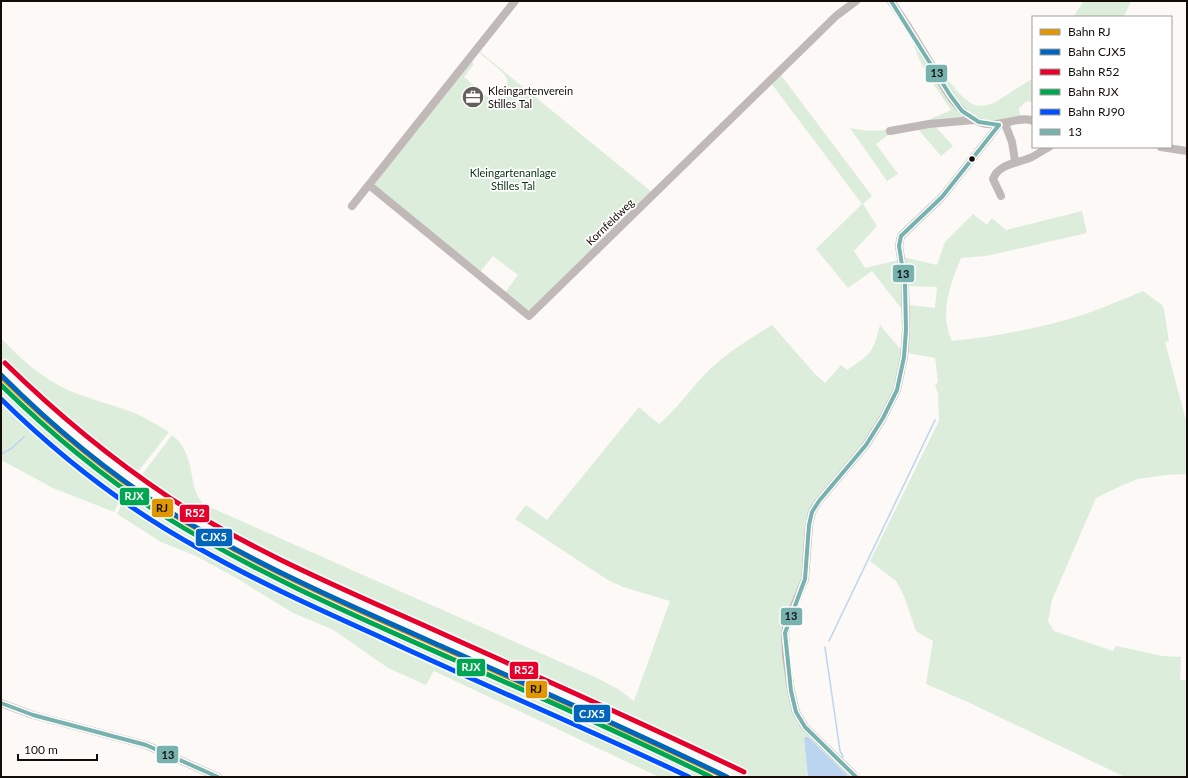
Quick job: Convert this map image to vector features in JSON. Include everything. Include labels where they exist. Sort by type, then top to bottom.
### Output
[{"type":"street","points":[[352,206],[515,1]]},
{"type":"street","name":"Kornfeldweg","points":[[369,185],[529,316],[836,16],[856,1]]},
{"type":"street","points":[[891,1],[950,95],[962,111],[974,120],[986,124],[1002,124],[1026,119],[1032,121]]},
{"type":"street","points":[[890,132],[929,124],[974,120]]},
{"type":"street","points":[[1002,124],[1012,142],[1015,161]]},
{"type":"street","points":[[856,777],[807,730],[796,712],[786,655],[786,627],[805,579],[809,525],[812,512],[824,495],[866,445],[892,400],[901,376],[904,357],[906,303],[905,276],[900,252],[901,236],[942,197],[1002,124]]},
{"type":"street","points":[[1001,196],[994,182],[994,176],[1015,161],[1031,157],[1047,148]]},
{"type":"street","points":[[1168,148],[1187,151]]},
{"type":"street","points":[[1,703],[39,717],[146,745],[218,777]]},
{"type":"green space","points":[[1084,1],[1131,1],[1124,16],[1074,16]]},
{"type":"green space","points":[[917,36],[953,85],[968,102],[980,106],[994,103],[1032,79],[1032,102],[1027,101],[1019,108],[1020,117],[996,122],[981,120],[972,115],[963,107],[937,70]]},
{"type":"green space","points":[[913,39],[966,119],[926,121],[951,110],[923,67],[915,49]]},
{"type":"green space","name":"Kleingartenanlage Stilles Tal","points":[[479,51],[653,193],[529,311],[504,294],[518,275],[493,256],[480,272],[377,190],[374,183],[471,60],[474,64],[464,77],[495,103],[502,95],[506,89],[507,79],[500,70]]},
{"type":"green space","points":[[780,74],[872,196],[863,204],[877,226],[854,251],[865,268],[899,260],[904,308],[901,308],[872,271],[848,288],[816,249],[862,204],[771,83]]},
{"type":"green space","points":[[934,125],[953,146],[941,156],[917,128]]},
{"type":"green space","points":[[850,128],[869,131],[887,130],[888,135],[876,144],[898,174],[887,181]]},
{"type":"green space","points":[[1082,211],[1087,233],[986,256],[961,258],[950,289],[946,310],[946,321],[952,341],[999,335],[1061,321],[1110,305],[1143,291],[1162,305],[1169,341],[1165,342],[1187,424],[1187,474],[1138,479],[1096,498],[1052,600],[1048,621],[1054,631],[1113,651],[1116,646],[1162,656],[1181,657],[1180,680],[1187,680],[1187,777],[1125,777],[970,703],[926,684],[933,641],[916,631],[904,596],[896,581],[870,561],[939,421],[938,393],[935,385],[938,382],[935,358],[907,353],[909,307],[910,305],[935,308],[937,287],[908,286],[903,257],[937,265],[945,242],[973,214],[987,225],[992,218],[1006,230]]},
{"type":"green space","points":[[772,325],[815,374],[825,383],[841,365],[847,370],[870,352],[875,342],[880,325],[902,351],[893,391],[871,434],[805,521],[802,578],[788,614],[792,708],[797,722],[807,734],[851,777],[849,777],[804,739],[808,777],[751,777],[681,743],[294,568],[210,524],[138,480],[172,435],[186,452],[195,489],[199,498],[205,505],[599,679],[618,689],[634,701],[670,601],[623,587],[608,580],[515,519],[526,505],[547,520],[639,407],[659,424],[716,363]]},
{"type":"green space","points":[[1,338],[32,367],[49,380],[83,396],[137,414],[169,432],[134,477],[54,412],[2,362]]},
{"type":"green space","points":[[1,388],[61,442],[125,490],[114,512],[53,488],[1,460]]},
{"type":"green space","points":[[128,492],[172,523],[250,567],[708,777],[659,777],[434,671],[426,685],[388,668],[332,629],[293,613],[238,579],[196,556],[161,542],[117,514]]},
{"type":"water","points":[[805,737],[808,737],[849,777],[808,777]]},
{"type":"waterway","points":[[829,641],[935,420]]},
{"type":"waterway","points":[[1,454],[12,448],[24,437]]},
{"type":"waterway","points":[[825,647],[840,751],[843,756],[841,759]]},
{"type":"rail line","name":"R52","points":[[5,363],[44,400],[126,467],[170,498],[231,534],[325,581],[623,715],[744,772]]},
{"type":"rail line","name":"CJX5","points":[[1,375],[60,430],[102,464],[167,510],[200,530],[267,566],[336,599],[585,710],[727,777]]},
{"type":"rail line","name":"RJ","points":[[1,377],[40,414],[122,481],[167,511],[238,552],[312,589],[660,746],[725,777]]},
{"type":"rail line","name":"RJX","points":[[1,385],[39,421],[79,455],[121,487],[164,516],[233,556],[304,592],[581,716],[711,777]]},
{"type":"rail line","name":"RJ90","points":[[1,399],[47,441],[95,481],[146,517],[222,561],[311,605],[689,777]]},
{"type":"transit line","name":"13","points":[[891,1],[950,95],[962,111],[979,122],[999,125]]},
{"type":"transit line","name":"13","points":[[856,777],[805,727],[796,712],[791,691],[785,633],[805,579],[809,525],[812,512],[819,501],[866,445],[883,418],[897,390],[904,357],[906,330],[905,284],[899,246],[901,236],[942,197],[999,125]]},
{"type":"transit line","name":"13","points":[[1,703],[33,715],[146,745],[218,777]]},
{"type":"place","name":"Kleingartenverein Stilles Tal","points":[[473,97]]}]
